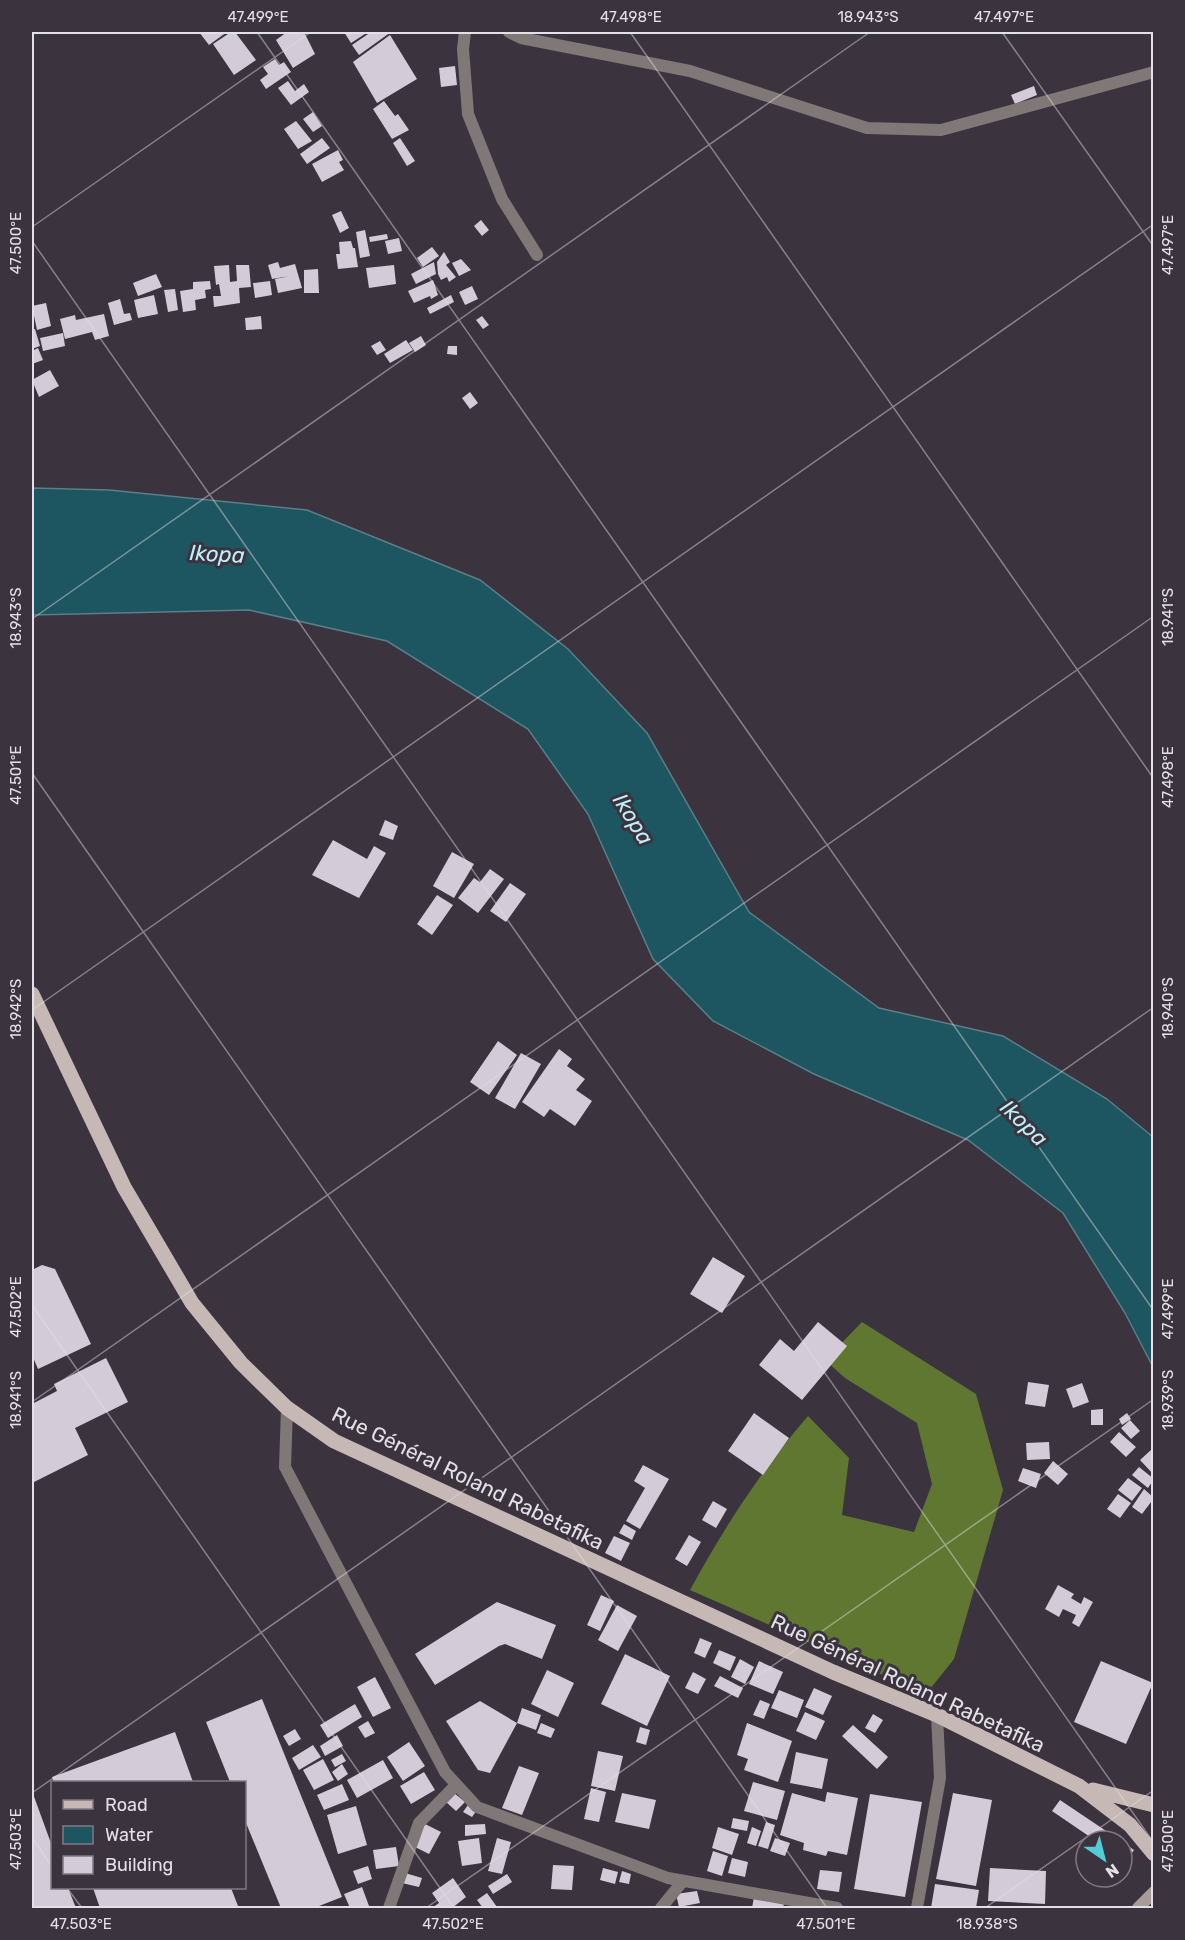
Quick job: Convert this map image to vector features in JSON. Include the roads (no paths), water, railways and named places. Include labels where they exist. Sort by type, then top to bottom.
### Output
[{"type":"main road","name":"Rue Général Roland Rabetafika","points":[[32,994],[124,1187],[192,1303],[241,1363],[287,1408],[334,1441],[832,1672],[937,1715],[1078,1786]]},
{"type":"main road","points":[[1078,1786],[1154,1805]]},
{"type":"main road","points":[[1078,1786],[1130,1825],[1154,1854]]},
{"type":"main road","points":[[1138,1908],[1154,1892]]},
{"type":"street","points":[[465,32],[463,49],[468,114],[502,199],[537,255]]},
{"type":"street","points":[[509,32],[521,38],[690,71],[867,128],[941,130],[1154,72]]},
{"type":"street","points":[[287,1408],[285,1467],[445,1772],[477,1807],[668,1878],[837,1908]]},
{"type":"street","points":[[917,1908],[940,1778],[937,1715]]},
{"type":"street","points":[[389,1908],[418,1823],[456,1785]]},
{"type":"street","points":[[662,1908],[682,1881]]},
{"type":"water","name":"Ikopa","points":[[32,488],[109,490],[307,510],[480,580],[568,649],[647,733],[749,912],[879,1008],[1003,1036],[1107,1099],[1153,1137],[1153,1367],[1125,1313],[1063,1213],[968,1140],[814,1074],[713,1021],[653,959],[588,814],[528,729],[387,641],[249,610],[32,615]]}]
